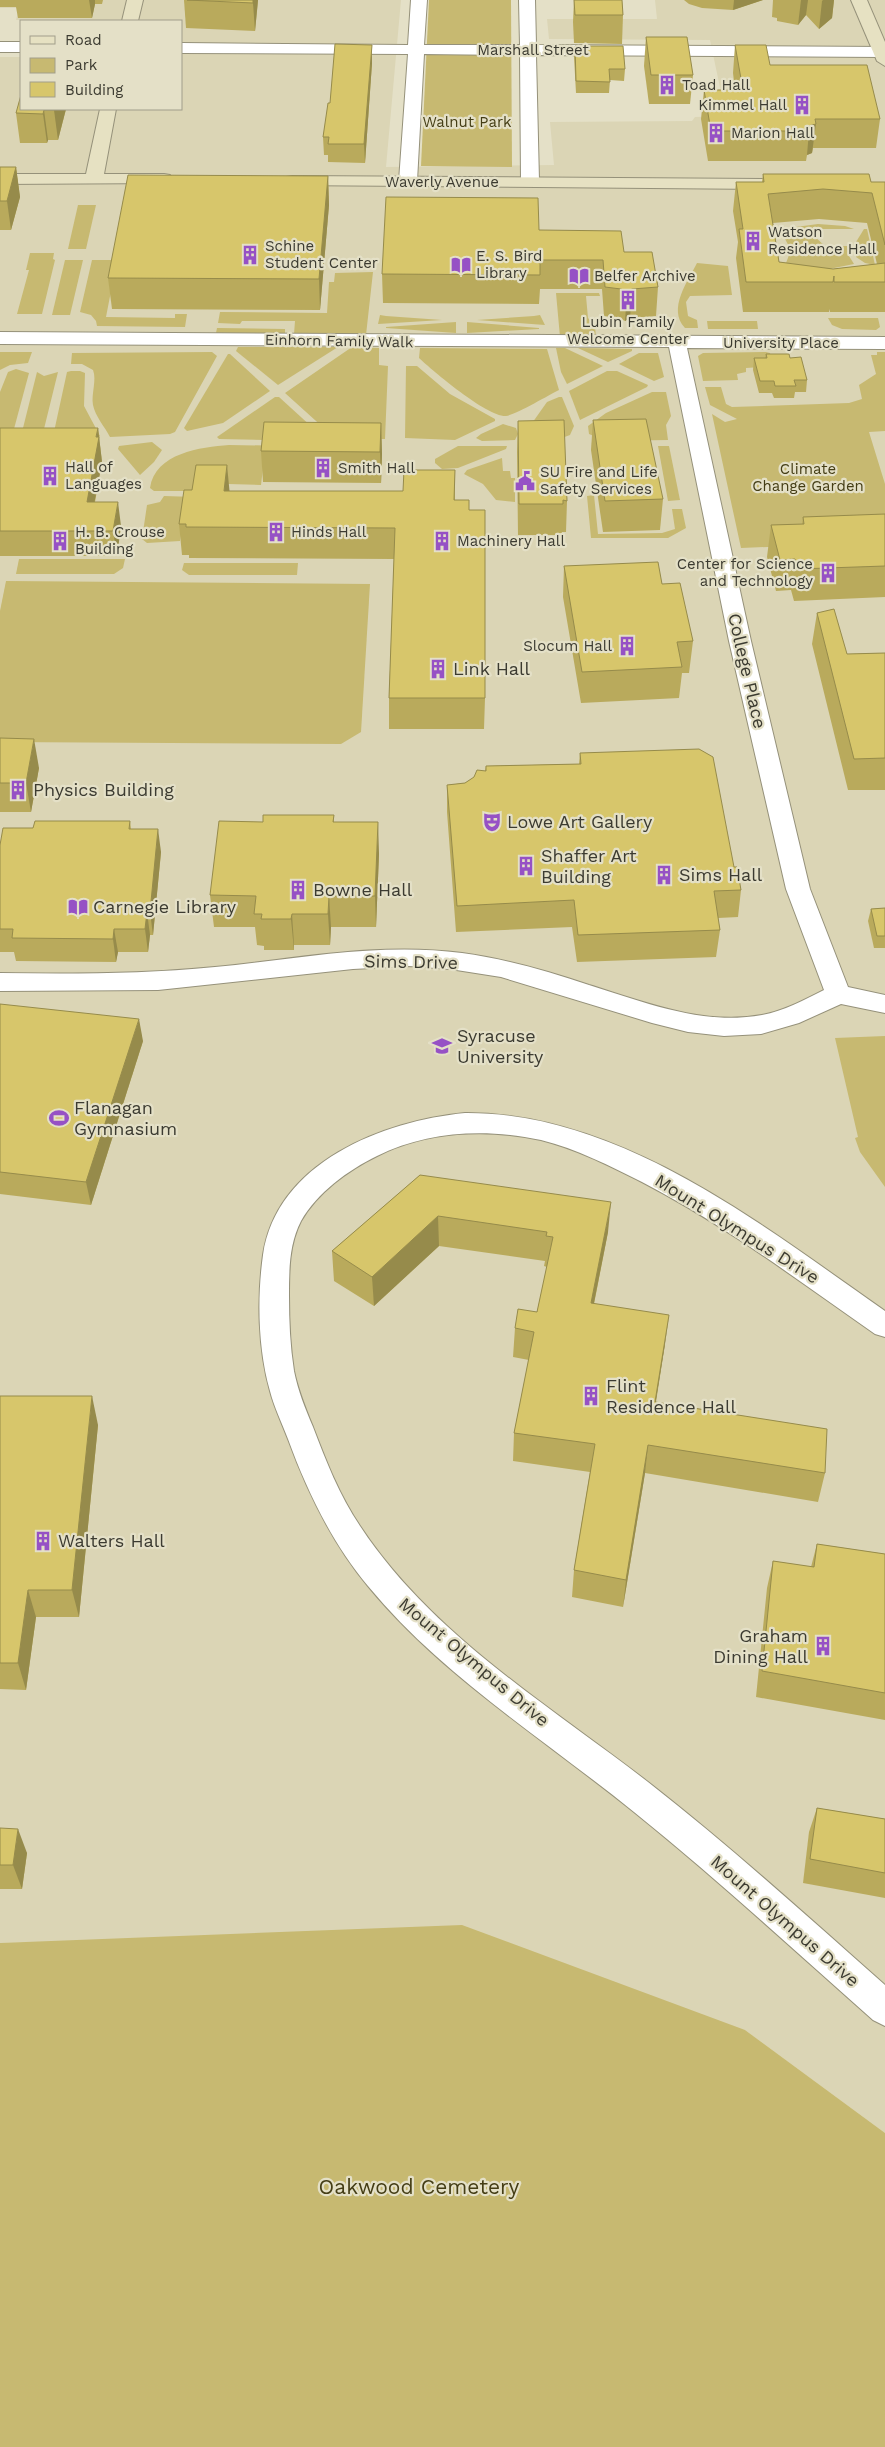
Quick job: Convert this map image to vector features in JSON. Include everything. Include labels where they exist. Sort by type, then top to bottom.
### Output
[{"type":"street","points":[[130,20],[135,0]]},
{"type":"street","points":[[408,181],[419,0]]},
{"type":"street","points":[[527,0],[530,181]]},
{"type":"street","points":[[859,0],[884,55]]},
{"type":"street","points":[[0,47],[20,47]]},
{"type":"street","name":"Marshall Street","points":[[182,48],[884,55]]},
{"type":"street","points":[[94,179],[108,110]]},
{"type":"street","points":[[0,179],[183,180]]},
{"type":"street","name":"Waverly Avenue","points":[[271,180],[792,184]]},
{"type":"street","name":"Einhorn Family Walk","points":[[0,338],[677,343]]},
{"type":"street","name":"University Place","points":[[677,343],[885,342]]},
{"type":"street","name":"College Place","points":[[677,343],[740,641],[798,889],[838,994]]},
{"type":"street","name":"Sims Drive","points":[[0,982],[97,984],[178,979],[383,958],[435,959],[478,965],[537,977],[695,1026],[733,1027],[760,1025],[794,1016],[814,1009],[838,994]]},
{"type":"street","points":[[838,994],[878,1000]]},
{"type":"street","name":"Mount Olympus Drive","points":[[885,1326],[756,1237],[678,1187],[570,1137],[530,1128],[493,1124],[466,1123],[406,1132],[382,1141],[346,1161],[311,1190],[295,1208],[283,1229],[275,1264],[276,1341],[283,1389],[312,1465],[349,1536],[390,1592],[466,1661],[643,1798],[885,2008]]},
{"type":"shaded area","name":"Syracuse University","points":[[0,0],[401,0],[386,167],[554,165],[550,122],[692,121],[695,117],[726,116],[710,40],[549,39],[547,19],[657,19],[655,0],[885,0],[885,2133],[745,2030],[49,1942],[0,1943],[0,57],[20,57],[20,110],[182,110],[182,20],[16,20],[19,8],[0,8]]},
{"type":"green space","name":"Walnut Park","points":[[429,0],[511,0],[512,167],[421,166]]},
{"type":"green space","points":[[78,205],[96,205],[86,249],[68,249]]},
{"type":"green space","points":[[818,224],[845,226],[854,229],[781,229]]},
{"type":"green space","points":[[864,229],[867,229],[875,265],[865,263],[856,257],[856,242]]},
{"type":"green space","points":[[796,234],[810,234],[825,246],[847,246],[849,256],[854,264],[829,269],[786,263],[791,250],[785,239]]},
{"type":"green space","points":[[30,253],[54,253],[53,259],[55,260],[42,314],[17,314],[29,270],[26,270]]},
{"type":"green space","points":[[65,260],[83,260],[70,315],[52,315]]},
{"type":"green space","points":[[92,260],[117,260],[106,317],[175,318],[175,314],[187,314],[185,327],[97,326],[96,321],[91,315],[80,312]]},
{"type":"green space","points":[[697,263],[728,266],[732,295],[690,296],[686,302],[688,316],[697,320],[698,328],[685,328],[678,312],[679,304],[681,295]]},
{"type":"green space","points":[[373,272],[366,335],[294,334],[295,321],[242,321],[240,324],[218,323],[220,312],[327,313],[329,282],[334,282],[335,273]]},
{"type":"green space","points":[[556,293],[599,293],[600,296],[586,296],[588,318],[595,326],[596,337],[560,337]]},
{"type":"green space","points":[[380,315],[386,316],[442,320],[378,324]]},
{"type":"green space","points":[[540,315],[545,325],[477,320],[534,316]]},
{"type":"green space","points":[[828,318],[878,318],[880,327],[876,330],[842,329],[832,325]]},
{"type":"green space","points":[[707,321],[757,321],[758,329],[708,329]]},
{"type":"green space","points":[[456,322],[456,333],[386,328],[386,327]]},
{"type":"green space","points":[[467,322],[539,328],[539,329],[467,333]]},
{"type":"green space","points":[[217,328],[285,329],[285,334],[221,334],[216,333]]},
{"type":"green space","points":[[238,347],[338,347],[278,385],[236,351]]},
{"type":"green space","points":[[352,347],[379,348],[379,365],[388,366],[385,439],[360,439],[326,430],[285,393]]},
{"type":"green space","points":[[420,348],[547,349],[559,390],[510,415],[497,414],[474,402],[419,358]]},
{"type":"green space","points":[[556,348],[565,348],[603,366],[567,384],[561,372]]},
{"type":"green space","points":[[578,348],[632,349],[632,351],[608,362]]},
{"type":"green space","points":[[0,352],[32,352],[28,363],[10,365],[0,370]]},
{"type":"green space","points":[[212,352],[217,356],[175,432],[170,434],[110,437],[94,409],[93,370],[82,364],[71,364],[72,353]]},
{"type":"green space","name":"Climate Change Garden","points":[[877,352],[885,352],[885,431],[869,432],[885,484],[885,542],[741,548],[712,414],[725,422],[737,419],[710,405],[705,387],[721,387],[726,404],[732,407],[849,403],[862,399],[859,385],[876,374],[871,355],[877,355]]},
{"type":"green space","points":[[639,353],[658,353],[664,377],[654,381],[619,364]]},
{"type":"green space","points":[[703,353],[770,353],[771,360],[761,367],[746,368],[746,372],[737,374],[738,380],[703,381],[698,356]]},
{"type":"green space","points":[[228,354],[270,391],[223,423],[187,431],[184,428]]},
{"type":"green space","points":[[406,366],[417,366],[450,394],[495,419],[495,421],[455,440],[405,438]]},
{"type":"green space","points":[[16,369],[29,373],[11,440],[0,440],[0,392],[8,372]]},
{"type":"green space","points":[[607,371],[617,371],[648,385],[580,420],[569,391]]},
{"type":"green space","points":[[37,372],[44,376],[58,372],[42,437],[21,436]]},
{"type":"green space","points":[[67,372],[85,373],[84,406],[100,436],[98,439],[52,441]]},
{"type":"green space","points":[[652,392],[666,392],[671,416],[666,425],[668,440],[606,441],[589,434],[588,426],[606,413]]},
{"type":"green space","points":[[275,397],[279,397],[313,428],[306,441],[219,439],[217,437]]},
{"type":"green space","points":[[562,397],[574,426],[570,435],[559,439],[530,426],[547,402]]},
{"type":"green space","points":[[503,424],[516,428],[518,434],[515,440],[482,441],[476,438],[481,434]]},
{"type":"green space","points":[[152,442],[162,450],[154,462],[140,475],[118,449],[119,446]]},
{"type":"green space","points":[[229,445],[298,446],[265,451],[261,485],[228,484],[227,491],[154,491],[150,488],[154,476],[161,467],[181,454],[193,450]]},
{"type":"green space","points":[[458,446],[507,446],[506,449],[458,468],[442,469],[435,463],[435,459]]},
{"type":"green space","points":[[658,446],[669,446],[680,500],[668,501]]},
{"type":"green space","points":[[502,458],[503,471],[510,471],[511,478],[515,478],[515,502],[496,500],[483,484],[464,474],[467,470]]},
{"type":"green space","points":[[594,495],[598,534],[662,533],[675,529],[672,509],[682,509],[686,528],[668,538],[591,538],[587,496]]},
{"type":"green space","points":[[164,496],[195,497],[182,523],[180,541],[147,543],[142,539],[147,505],[160,502]]},
{"type":"green space","points":[[19,559],[125,559],[123,568],[114,574],[16,574]]},
{"type":"green space","points":[[184,563],[298,563],[297,575],[189,575],[182,570]]},
{"type":"green space","points":[[6,581],[370,584],[361,732],[341,744],[0,742],[0,611]]},
{"type":"green space","points":[[885,1036],[885,1187],[860,1152],[855,1138],[858,1137],[835,1038]]},
{"type":"green space","name":"Oakwood Cemetery","points":[[462,1925],[745,2030],[885,2133],[885,2447],[0,2447],[0,1943]]},
{"type":"building","points":[[187,0],[253,0],[253,3]]},
{"type":"building","points":[[574,0],[622,0],[623,15],[575,15]]},
{"type":"building","points":[[646,37],[687,37],[693,75],[651,75]]},
{"type":"building","points":[[335,44],[372,45],[364,144],[328,144],[329,137],[323,137],[328,103],[330,103]]},
{"type":"building","points":[[735,45],[766,45],[770,65],[867,65],[880,119],[815,119],[816,124],[808,126],[809,131],[711,131],[704,90],[743,90]]},
{"type":"building","points":[[575,46],[623,46],[625,69],[609,69],[610,82],[576,81]]},
{"type":"building","points":[[20,99],[20,110],[44,110],[43,114],[16,113]]},
{"type":"building","points":[[0,167],[16,167],[7,201],[0,201]]},
{"type":"building","points":[[763,174],[869,174],[871,182],[885,182],[885,245],[872,193],[823,189],[768,194],[779,262],[833,269],[885,263],[885,282],[834,282],[834,276],[833,282],[746,282],[739,229],[743,229],[736,182],[764,182]]},
{"type":"building","name":"Schine Student Center","points":[[128,175],[328,176],[319,279],[108,278]]},
{"type":"building","points":[[386,197],[538,198],[539,230],[621,231],[624,252],[652,252],[658,287],[632,289],[627,292],[621,289],[605,287],[603,260],[540,260],[540,275],[382,274]]},
{"type":"building","points":[[766,354],[789,354],[790,358],[801,357],[807,380],[794,380],[796,386],[775,386],[774,381],[760,381],[754,358],[767,358]]},
{"type":"building","points":[[646,419],[663,499],[605,501],[593,420]]},
{"type":"building","points":[[564,420],[567,501],[563,500],[563,504],[519,504],[518,421]]},
{"type":"building","points":[[264,422],[381,423],[380,452],[261,451]]},
{"type":"building","points":[[0,428],[98,428],[96,437],[99,437],[87,502],[118,502],[113,531],[0,531]]},
{"type":"building","points":[[196,465],[227,465],[224,491],[403,491],[404,470],[455,470],[454,500],[469,500],[469,510],[485,510],[485,698],[389,698],[395,528],[186,527],[186,524],[179,524],[184,490],[192,490]]},
{"type":"building","points":[[885,514],[885,566],[798,569],[795,559],[780,560],[771,525],[804,524],[803,517]]},
{"type":"building","name":"Slocum Hall","points":[[658,562],[662,584],[680,583],[693,641],[677,642],[682,667],[582,672],[564,566]]},
{"type":"building","points":[[834,609],[847,654],[885,653],[885,758],[854,759],[817,613]]},
{"type":"building","points":[[0,738],[34,739],[26,783],[0,783]]},
{"type":"building","points":[[699,749],[713,757],[734,867],[737,867],[741,890],[714,891],[720,930],[578,935],[574,900],[457,906],[447,785],[465,783],[474,777],[477,770],[486,771],[486,766],[581,764],[580,753]]},
{"type":"building","name":"Bowne Hall","points":[[263,815],[334,815],[333,822],[378,822],[375,896],[329,896],[328,914],[292,914],[291,919],[261,919],[262,914],[254,914],[256,896],[210,895],[219,821],[263,822]]},
{"type":"building","name":"Carnegie Library","points":[[35,821],[130,821],[129,829],[158,829],[150,912],[147,912],[145,929],[114,929],[113,939],[12,938],[13,929],[0,929],[0,845],[3,828],[33,828]]},
{"type":"building","points":[[885,908],[885,936],[877,936],[871,909]]},
{"type":"building","name":"Flanagan Gymnasium","points":[[0,1004],[139,1019],[86,1182],[0,1172]]},
{"type":"building","name":"Flint Residence Hall","points":[[420,1175],[611,1202],[591,1303],[669,1315],[655,1402],[827,1429],[825,1473],[648,1445],[626,1580],[574,1570],[595,1444],[514,1433],[534,1332],[515,1328],[518,1309],[537,1312],[553,1237],[546,1236],[547,1232],[438,1216],[372,1277],[332,1251]]},
{"type":"building","name":"Walters Hall","points":[[0,1396],[92,1396],[72,1590],[28,1590],[18,1663],[0,1663]]},
{"type":"building","name":"Graham Dining Hall","points":[[817,1544],[885,1554],[885,1693],[762,1671],[773,1561],[814,1567]]},
{"type":"building","points":[[817,1808],[885,1819],[885,1873],[810,1859]]},
{"type":"building","points":[[0,1828],[18,1829],[13,1865],[0,1865]]},
{"type":"place","name":"Toad Hall","points":[[667,85]]},
{"type":"place","name":"Kimmel Hall","points":[[802,105]]},
{"type":"place","name":"Marion Hall","points":[[716,133]]},
{"type":"place","name":"Watson Residence Hall","points":[[753,241]]},
{"type":"place","name":"Schine Student Center","points":[[250,255]]},
{"type":"place","name":"E. S. Bird Library","points":[[461,265]]},
{"type":"place","name":"Belfer Archive","points":[[579,276]]},
{"type":"place","name":"Lubin Family Welcome Center","points":[[628,300]]},
{"type":"place","name":"Smith Hall","points":[[323,468]]},
{"type":"place","name":"Hall of Languages","points":[[50,476]]},
{"type":"place","name":"SU Fire and Life Safety Services","points":[[525,481]]},
{"type":"place","name":"Hinds Hall","points":[[276,532]]},
{"type":"place","name":"H. B. Crouse Building","points":[[60,541]]},
{"type":"place","name":"Machinery Hall","points":[[442,541]]},
{"type":"place","name":"Center for Science and Technology","points":[[828,573]]},
{"type":"place","name":"Slocum Hall","points":[[627,646]]},
{"type":"place","name":"Link Hall","points":[[438,669]]},
{"type":"place","name":"Physics Building","points":[[18,790]]},
{"type":"place","name":"Lowe Art Gallery","points":[[492,822]]},
{"type":"place","name":"Shaffer Art Building","points":[[526,866]]},
{"type":"place","name":"Sims Hall","points":[[664,875]]},
{"type":"place","name":"Bowne Hall","points":[[298,890]]},
{"type":"place","name":"Carnegie Library","points":[[78,907]]},
{"type":"place","name":"Syracuse University","points":[[442,1046]]},
{"type":"place","name":"Flanagan Gymnasium","points":[[59,1118]]},
{"type":"place","name":"Flint Residence Hall","points":[[591,1396]]},
{"type":"place","name":"Walters Hall","points":[[43,1541]]},
{"type":"place","name":"Graham Dining Hall","points":[[823,1646]]}]
